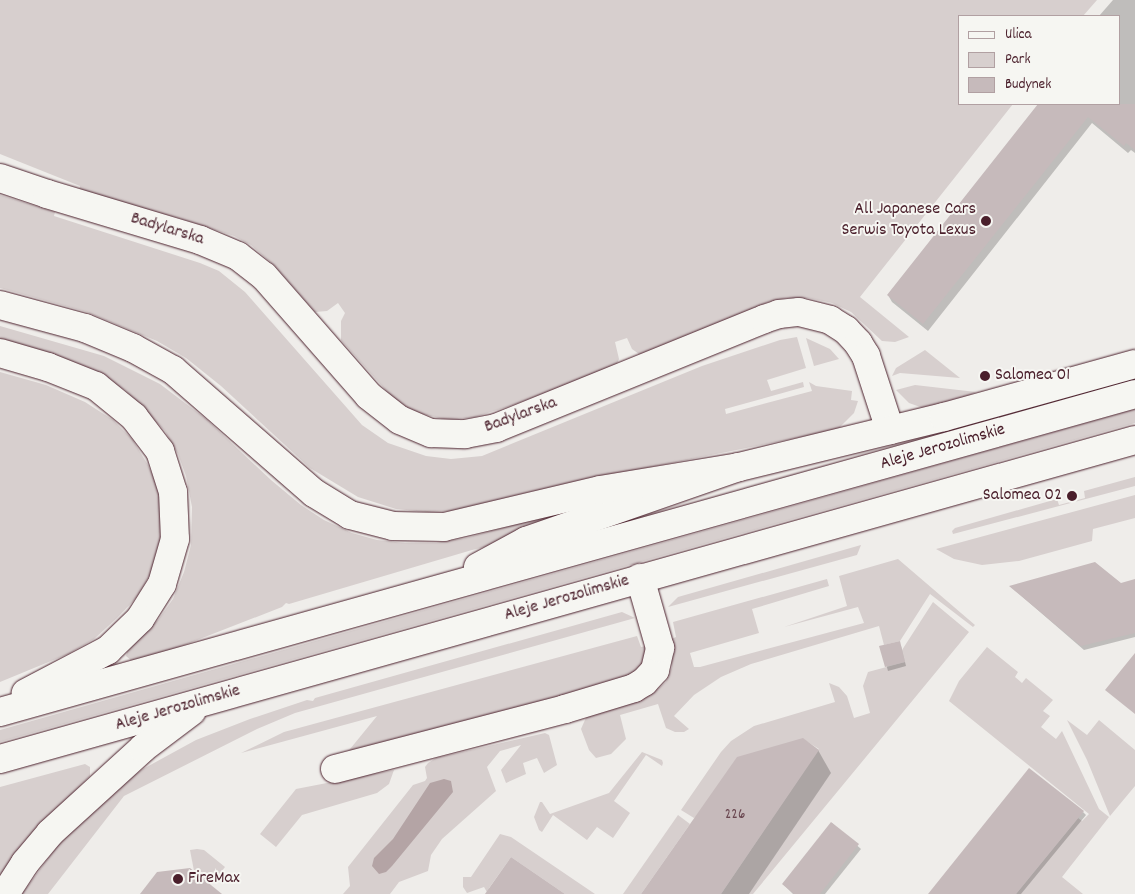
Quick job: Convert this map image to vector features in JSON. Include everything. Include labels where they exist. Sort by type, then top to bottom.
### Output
[{"type":"main road","name":"Badylarska","points":[[0,178],[200,240],[238,256],[264,276],[375,402],[400,420],[431,432],[465,434],[496,428],[764,319],[780,314],[799,312],[830,320],[846,330],[858,343],[866,356],[890,430]]},
{"type":"main road","points":[[0,305],[85,328],[133,348],[173,370],[314,494],[350,515],[393,526],[444,527],[600,490],[739,467],[890,430],[1135,364]]},
{"type":"main road","points":[[0,353],[48,367],[96,386],[134,418],[160,451],[173,492],[175,539],[162,584],[140,619],[108,650],[0,707]]},
{"type":"main road","name":"Aleje Jerozolimskie","points":[[0,712],[1135,394]]},
{"type":"main road","name":"Aleje Jerozolimskie","points":[[0,759],[1135,440]]},
{"type":"main road","points":[[433,592],[526,541],[739,467]]},
{"type":"main road","points":[[335,769],[565,708],[634,688],[644,682],[658,665],[660,648],[640,578]]},
{"type":"main road","points":[[5,894],[25,863],[50,833],[144,748],[205,701]]},
{"type":"green space","points":[[0,0],[1097,0],[1084,15],[958,15],[958,105],[1012,105],[860,297],[909,337],[895,342],[882,341],[851,312],[832,303],[808,298],[786,298],[768,302],[647,356],[639,354],[632,349],[627,338],[615,342],[619,359],[616,366],[510,406],[475,417],[448,420],[414,412],[392,397],[341,340],[341,321],[345,313],[338,303],[327,311],[315,312],[275,266],[251,245],[234,236],[179,218],[79,193],[80,186],[0,154]]},
{"type":"green space","points":[[0,195],[55,212],[54,216],[200,263],[219,271],[245,292],[362,425],[388,443],[426,456],[451,459],[482,456],[702,366],[780,340],[797,337],[806,368],[767,380],[771,391],[803,382],[804,387],[725,409],[726,414],[812,391],[809,382],[816,386],[852,391],[851,400],[858,401],[854,413],[838,429],[831,431],[636,470],[539,495],[533,491],[459,511],[427,512],[396,509],[358,497],[310,468],[221,386],[186,358],[157,341],[87,312],[0,288]]},
{"type":"green space","points":[[0,326],[104,356],[160,384],[206,419],[271,480],[301,505],[324,520],[352,533],[377,540],[405,543],[436,543],[466,538],[620,496],[545,532],[472,550],[289,604],[286,603],[282,607],[169,651],[132,661],[126,656],[128,649],[158,620],[173,599],[184,572],[191,545],[192,507],[186,476],[178,454],[165,431],[125,390],[94,373],[0,341]]},
{"type":"green space","points":[[806,338],[830,349],[839,359],[814,366]]},
{"type":"green space","points":[[925,350],[960,378],[900,373],[892,376],[896,368]]},
{"type":"green space","points":[[0,372],[46,385],[85,402],[113,420],[132,439],[148,465],[158,487],[161,517],[160,541],[152,571],[137,597],[117,618],[94,639],[68,654],[0,682]]},
{"type":"green space","points":[[915,385],[976,392],[950,404],[923,408],[909,403],[896,390]]},
{"type":"green space","points":[[1135,409],[1135,423],[0,742],[0,730]]},
{"type":"green space","points":[[1135,477],[1135,486],[953,534],[952,531],[955,528],[1057,499],[1059,505],[1085,498],[1084,491]]},
{"type":"green space","points":[[1135,495],[1135,518],[1093,529],[1092,541],[1019,561],[982,565],[954,559],[936,549]]},
{"type":"green space","points":[[861,545],[857,555],[668,607],[678,597]]},
{"type":"green space","points":[[898,559],[975,625],[973,627],[930,594],[900,641],[884,645],[879,626],[751,664],[721,677],[694,695],[674,716],[689,729],[684,732],[675,732],[666,728],[658,704],[620,715],[626,739],[611,754],[596,758],[589,750],[581,729],[588,713],[653,693],[666,682],[672,667],[669,640],[676,637],[673,622],[827,579],[829,586],[752,609],[759,633],[690,653],[694,667],[700,667],[864,623],[858,607],[784,627],[847,606],[839,576]]},
{"type":"green space","points":[[933,602],[969,632],[753,894],[721,894],[819,749],[803,739],[694,818],[681,810],[721,752],[731,741],[754,726],[835,702],[829,683],[839,687],[847,696],[854,718],[870,713],[863,686],[868,672],[905,662],[902,650]]},
{"type":"green space","points":[[622,612],[635,618],[295,713],[257,729],[124,796],[48,894],[22,894],[60,842],[110,793],[143,769],[196,740],[307,700],[313,701],[315,698]]},
{"type":"green space","points":[[637,636],[641,647],[647,646],[641,666],[629,678],[346,754],[377,716],[241,753],[284,732]]},
{"type":"green space","points":[[987,647],[1018,672],[1015,677],[1022,683],[1026,678],[1053,700],[1043,711],[1050,716],[1041,727],[1056,739],[1062,731],[1099,809],[1109,817],[1062,877],[1083,894],[1016,894],[1078,818],[1082,821],[1089,814],[949,701],[959,681]]},
{"type":"green space","points":[[1067,720],[1087,735],[1099,720],[1135,750],[1135,786],[1110,816],[1087,760]]},
{"type":"green space","points":[[545,733],[549,735],[557,765],[544,773],[537,758],[523,763],[526,774],[506,783],[501,770],[521,745],[500,751],[487,767],[496,791],[442,839],[431,855],[428,871],[399,882],[390,894],[343,894],[350,886],[348,867],[413,785],[425,781],[427,778],[425,767],[428,763],[436,758]]},
{"type":"green space","points":[[642,752],[662,760],[662,766],[646,755],[614,801],[630,813],[613,838],[597,827],[587,840],[553,815],[542,832],[539,830],[534,817],[540,802],[542,802],[550,814],[609,793]]},
{"type":"green space","points":[[85,764],[90,767],[90,776],[39,827],[0,877],[0,787]]},
{"type":"green space","points":[[394,770],[389,784],[377,793],[302,815],[276,847],[260,834],[296,789]]},
{"type":"green space","points":[[678,815],[690,824],[641,894],[623,894]]},
{"type":"green space","points":[[500,834],[511,837],[595,894],[565,894],[511,857],[489,888],[488,894],[484,887],[467,893],[463,887],[463,877],[471,877]]},
{"type":"green space","points":[[190,850],[204,850],[225,867],[211,884],[194,871]]},
{"type":"shaded area","points":[[444,779],[451,781],[453,792],[392,866],[386,872],[379,874],[372,866],[374,858],[393,839],[430,783]]},
{"type":"building","points":[[1135,104],[1135,150],[1126,143],[1124,146],[1088,117],[923,324],[887,295],[1037,105]]},
{"type":"building","points":[[1095,562],[1121,583],[1135,579],[1135,633],[1081,646],[1009,586]]},
{"type":"building","points":[[900,641],[905,662],[885,667],[879,646]]},
{"type":"building","points":[[1135,653],[1135,714],[1105,690]]},
{"type":"building","points":[[803,738],[819,750],[721,894],[641,894],[737,757]]},
{"type":"building","points":[[1029,768],[1084,811],[1016,894],[928,894]]},
{"type":"building","points":[[831,822],[859,844],[820,894],[794,894],[782,884]]},
{"type":"building","points":[[511,857],[565,894],[485,894]]},
{"type":"building","name":"FireMax","points":[[190,868],[222,894],[140,894],[157,872]]},
{"type":"place","name":"All Japanese Cars Serwis Toyota Lexus","points":[[986,221]]},
{"type":"place","name":"Salomea 01","points":[[985,376]]},
{"type":"place","name":"Salomea 02","points":[[1072,496]]},
{"type":"place","name":"FireMax","points":[[178,879]]}]
